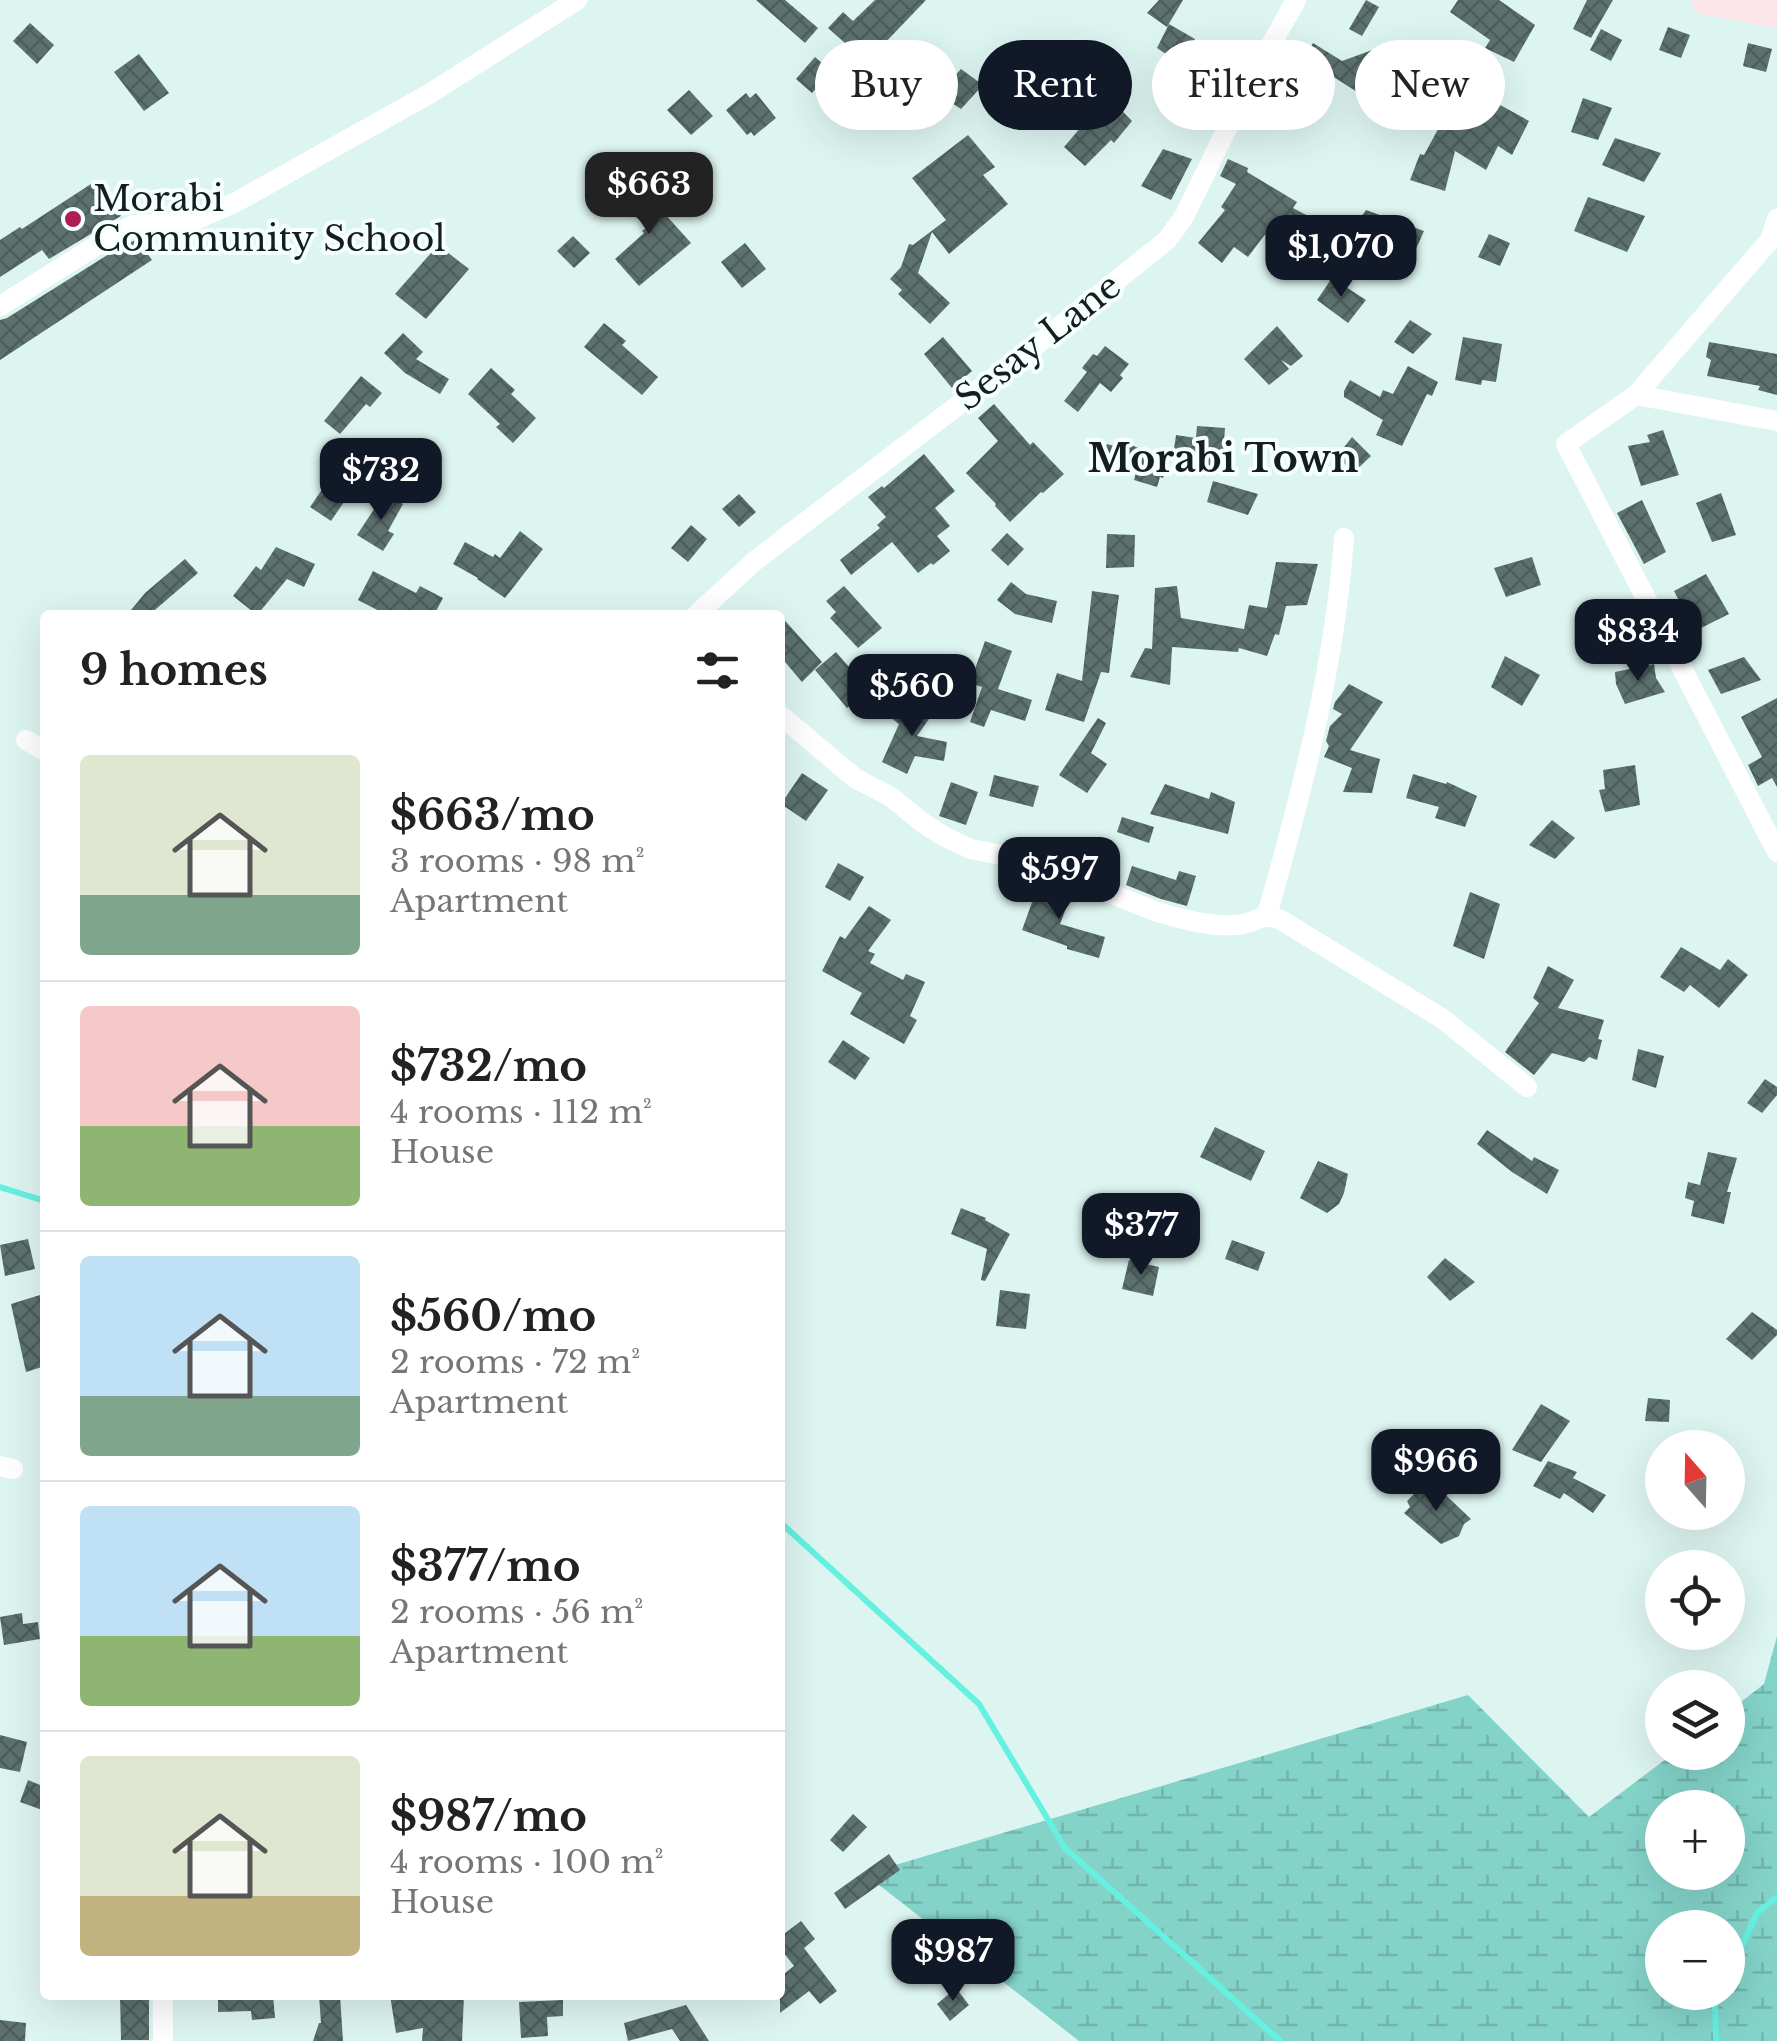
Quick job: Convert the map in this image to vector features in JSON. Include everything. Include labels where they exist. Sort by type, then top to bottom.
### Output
[{"type":"street","points":[[0,306],[134,225],[188,223],[236,202],[429,94],[577,0]]},
{"type":"street","name":"Sesay Lane","points":[[701,610],[756,560],[1167,240],[1184,217],[1244,93],[1296,0]]},
{"type":"street","points":[[1707,0],[1777,12]]},
{"type":"street","points":[[1777,219],[1770,240],[1636,394],[1566,444],[1777,852]]},
{"type":"street","points":[[1636,394],[1777,421]]},
{"type":"street","points":[[1267,916],[1306,775],[1340,602],[1344,538]]},
{"type":"street","points":[[785,719],[855,778],[891,797],[945,837],[972,848],[1030,861],[1176,918],[1236,925],[1267,916],[1281,920],[1443,1019],[1527,1087]]},
{"type":"street","points":[[26,740],[40,748]]},
{"type":"street","points":[[163,2000],[163,2041]]},
{"type":"green space","points":[[1777,1636],[1777,2041],[1079,2041],[865,1874],[1468,1695],[1589,1817],[1651,1770],[1745,1770],[1745,1699],[1764,1684]]},
{"type":"building","points":[[756,0],[785,0],[818,28],[805,43]]},
{"type":"building","points":[[875,0],[926,0],[888,40],[842,40],[828,28],[843,12],[853,21]]},
{"type":"building","points":[[1159,0],[1183,0],[1167,27],[1147,13]]},
{"type":"building","points":[[1366,0],[1379,7],[1362,36],[1349,29]]},
{"type":"building","points":[[1458,0],[1499,0],[1535,25],[1514,62],[1505,58],[1505,40],[1490,40],[1450,12]]},
{"type":"building","points":[[1587,0],[1613,0],[1591,38],[1573,29]]},
{"type":"building","points":[[30,23],[54,45],[37,64],[13,41]]},
{"type":"building","points":[[1169,24],[1195,39],[1194,40],[1161,40]]},
{"type":"building","points":[[1668,27],[1690,35],[1681,58],[1659,50]]},
{"type":"building","points":[[1601,29],[1622,40],[1611,61],[1590,50]]},
{"type":"building","points":[[1748,43],[1772,49],[1766,72],[1743,66]]},
{"type":"building","points":[[139,54],[169,93],[144,111],[114,72]]},
{"type":"building","points":[[1355,56],[1355,91],[1335,78],[1335,57],[1342,61]]},
{"type":"building","points":[[815,57],[815,90],[812,93],[796,79]]},
{"type":"building","points":[[961,69],[978,81],[978,90],[961,109],[958,107]]},
{"type":"building","points":[[689,90],[713,116],[691,135],[667,110]]},
{"type":"building","points":[[746,93],[750,98],[756,93],[776,118],[754,136],[751,132],[747,135],[726,110]]},
{"type":"building","points":[[1583,98],[1612,108],[1598,140],[1571,132]]},
{"type":"building","points":[[1505,108],[1529,121],[1512,155],[1498,146],[1486,170],[1455,151],[1445,191],[1410,180],[1420,154],[1424,155],[1438,130],[1505,130]]},
{"type":"building","points":[[1078,130],[1125,130],[1085,166],[1064,147]]},
{"type":"building","points":[[968,135],[995,167],[983,175],[1008,204],[949,254],[932,232],[918,273],[950,303],[930,324],[898,294],[902,290],[890,279],[901,267],[909,244],[913,245],[946,220],[912,178]]},
{"type":"building","points":[[1615,138],[1661,153],[1644,182],[1602,165]]},
{"type":"building","points":[[1163,149],[1192,159],[1171,200],[1141,186]]},
{"type":"building","points":[[1228,159],[1297,202],[1293,208],[1353,240],[1330,266],[1309,249],[1312,245],[1273,224],[1248,257],[1234,247],[1222,263],[1198,243],[1225,210],[1221,207],[1236,184],[1220,176]]},
{"type":"building","name":"Morabi Community School","points":[[97,180],[121,216],[49,259],[42,250],[0,277],[0,240]]},
{"type":"building","points":[[631,182],[691,243],[639,286],[615,259],[647,227],[616,199]]},
{"type":"building","points":[[1588,197],[1645,216],[1627,252],[1574,231]]},
{"type":"building","points":[[1366,210],[1424,231],[1411,260],[1353,228]]},
{"type":"building","points":[[1489,234],[1510,243],[1500,266],[1478,257]]},
{"type":"building","points":[[573,236],[590,253],[574,268],[557,251]]},
{"type":"building","points":[[137,239],[152,260],[0,360],[0,320]]},
{"type":"building","points":[[745,243],[766,269],[742,288],[721,262]]},
{"type":"building","points":[[438,245],[469,269],[426,319],[395,294]]},
{"type":"building","points":[[1332,278],[1366,300],[1348,323],[1317,300]]},
{"type":"building","points":[[1410,320],[1432,334],[1413,354],[1394,342]]},
{"type":"building","points":[[604,323],[658,377],[642,395],[584,347]]},
{"type":"building","points":[[1277,326],[1303,356],[1291,366],[1281,360],[1289,369],[1269,385],[1244,359]]},
{"type":"building","points":[[403,333],[423,352],[416,359],[449,379],[440,394],[405,373],[384,353]]},
{"type":"building","points":[[943,337],[972,371],[952,388],[924,354]]},
{"type":"building","points":[[1463,337],[1502,344],[1496,382],[1482,380],[1481,385],[1455,380]]},
{"type":"building","points":[[1709,342],[1777,354],[1777,395],[1758,390],[1760,386],[1707,376],[1711,360],[1706,357]]},
{"type":"building","points":[[1105,346],[1129,364],[1111,392],[1100,383],[1078,412],[1064,401],[1087,372],[1082,368]]},
{"type":"building","points":[[1408,366],[1438,382],[1432,396],[1427,394],[1402,446],[1376,435],[1383,420],[1344,397],[1344,391],[1350,380],[1380,397],[1383,390],[1393,394]]},
{"type":"building","points":[[491,368],[515,390],[511,394],[536,418],[513,443],[496,427],[500,424],[468,394]]},
{"type":"building","points":[[361,376],[382,393],[370,407],[366,404],[340,434],[324,421]]},
{"type":"building","points":[[994,404],[1030,445],[1033,442],[1064,474],[1010,522],[966,473],[998,441],[978,418]]},
{"type":"building","points":[[1197,426],[1225,428],[1222,469],[1173,456],[1176,435],[1196,438]]},
{"type":"building","points":[[1663,430],[1679,475],[1641,486],[1628,446],[1650,442],[1647,435]]},
{"type":"building","points":[[1352,437],[1371,456],[1352,474],[1338,455]]},
{"type":"building","points":[[1121,440],[1138,448],[1135,453],[1168,463],[1157,487],[1134,480],[1137,469],[1103,453],[1107,444],[1118,447]]},
{"type":"building","points":[[924,454],[955,491],[935,508],[950,526],[937,536],[950,551],[918,573],[892,542],[851,575],[840,560],[880,528],[877,525],[886,517],[868,497]]},
{"type":"building","points":[[1213,481],[1258,494],[1248,515],[1207,502]]},
{"type":"building","points":[[325,485],[346,499],[331,521],[310,507]]},
{"type":"building","points":[[1721,493],[1736,535],[1712,542],[1696,503]]},
{"type":"building","points":[[384,494],[403,504],[388,531],[394,534],[383,551],[357,535]]},
{"type":"building","points":[[739,494],[756,512],[739,527],[722,509]]},
{"type":"building","points":[[1642,500],[1666,552],[1644,564],[1617,513]]},
{"type":"building","points":[[691,525],[707,539],[688,562],[671,548]]},
{"type":"building","points":[[520,531],[543,549],[505,598],[453,564],[465,542],[500,558]]},
{"type":"building","points":[[1007,533],[1024,549],[1008,566],[991,550]]},
{"type":"building","points":[[1107,534],[1135,535],[1134,567],[1106,568]]},
{"type":"building","points":[[276,547],[315,564],[304,587],[287,579],[261,610],[251,610],[233,596],[256,566],[261,570]]},
{"type":"building","points":[[1532,557],[1541,585],[1506,597],[1494,568]]},
{"type":"building","points":[[185,559],[198,573],[155,610],[131,610]]},
{"type":"building","points":[[1276,562],[1318,564],[1307,605],[1286,606],[1279,635],[1275,634],[1267,656],[1239,648],[1238,652],[1172,647],[1170,685],[1130,677],[1145,648],[1152,649],[1155,588],[1177,586],[1181,618],[1244,629],[1249,605],[1267,608]]},
{"type":"building","points":[[373,571],[416,593],[420,586],[443,598],[437,610],[377,610],[358,600]]},
{"type":"building","points":[[1706,574],[1729,614],[1695,631],[1674,591]]},
{"type":"building","points":[[1011,582],[1026,594],[1057,601],[1052,623],[1015,614],[997,600]]},
{"type":"building","points":[[844,586],[882,628],[858,648],[830,618],[836,612],[826,601]]},
{"type":"building","points":[[1092,591],[1119,595],[1109,673],[1101,672],[1084,722],[1045,710],[1057,673],[1082,681]]},
{"type":"building","points":[[785,621],[822,662],[802,682],[785,662]]},
{"type":"building","points":[[985,641],[1012,651],[998,689],[1032,700],[1025,721],[991,710],[984,727],[970,722],[982,687],[970,683]]},
{"type":"building","points":[[836,652],[869,690],[847,708],[815,670]]},
{"type":"building","points":[[1505,656],[1540,675],[1522,706],[1491,687]]},
{"type":"building","points":[[1744,657],[1761,680],[1721,694],[1708,670]]},
{"type":"building","points":[[1654,664],[1656,678],[1665,692],[1625,704],[1615,672]]},
{"type":"building","points":[[1349,684],[1383,702],[1350,750],[1380,759],[1372,793],[1343,792],[1352,768],[1324,757],[1330,726],[1342,714],[1333,709],[1335,702]]},
{"type":"building","points":[[904,697],[931,716],[917,736],[947,742],[944,761],[915,756],[907,774],[882,762],[899,724],[890,717]]},
{"type":"building","points":[[1777,698],[1777,787],[1772,778],[1758,786],[1748,765],[1762,757],[1741,717]]},
{"type":"building","points":[[1098,718],[1106,723],[1091,753],[1107,764],[1087,793],[1059,775]]},
{"type":"building","points":[[1635,765],[1640,805],[1605,812],[1599,790],[1605,789],[1603,770]]},
{"type":"building","points":[[802,773],[828,790],[806,821],[785,807],[785,798]]},
{"type":"building","points":[[1413,774],[1447,782],[1477,796],[1465,827],[1435,818],[1439,807],[1406,798]]},
{"type":"building","points":[[994,775],[1039,786],[1033,807],[989,796]]},
{"type":"building","points":[[951,782],[978,792],[966,825],[939,816]]},
{"type":"building","points":[[1165,784],[1209,799],[1211,792],[1235,802],[1228,834],[1150,814]]},
{"type":"building","points":[[1122,817],[1154,827],[1149,843],[1117,832]]},
{"type":"building","points":[[1552,820],[1575,838],[1555,859],[1529,845]]},
{"type":"building","points":[[838,863],[864,877],[850,901],[825,887]]},
{"type":"building","points":[[1132,866],[1176,880],[1179,871],[1196,876],[1187,906],[1126,885]]},
{"type":"building","points":[[1040,880],[1072,893],[1060,924],[1105,937],[1099,958],[1022,930]]},
{"type":"building","points":[[1470,892],[1500,904],[1484,959],[1453,946]]},
{"type":"building","points":[[869,906],[891,920],[868,951],[875,954],[870,963],[903,980],[906,974],[925,982],[910,1016],[917,1020],[904,1044],[850,1014],[862,993],[822,971],[840,936],[845,939]]},
{"type":"building","points":[[1681,947],[1720,970],[1728,959],[1748,975],[1719,1008],[1690,985],[1684,992],[1660,977]]},
{"type":"building","points":[[1548,966],[1574,980],[1558,1008],[1604,1020],[1598,1039],[1602,1040],[1597,1060],[1589,1057],[1584,1062],[1552,1053],[1534,1075],[1505,1052],[1539,1003],[1533,998]]},
{"type":"building","points":[[843,1040],[870,1058],[855,1080],[828,1062]]},
{"type":"building","points":[[1638,1049],[1664,1056],[1656,1088],[1632,1080]]},
{"type":"building","points":[[1765,1079],[1777,1087],[1777,1095],[1762,1113],[1747,1103]]},
{"type":"building","points":[[1215,1127],[1265,1151],[1251,1181],[1200,1157]]},
{"type":"building","points":[[1487,1130],[1532,1161],[1534,1157],[1559,1170],[1547,1194],[1477,1144]]},
{"type":"building","points":[[1708,1152],[1737,1158],[1727,1192],[1731,1192],[1724,1224],[1691,1216],[1694,1201],[1685,1198],[1688,1182],[1700,1185]]},
{"type":"building","points":[[1318,1161],[1348,1174],[1339,1204],[1327,1213],[1300,1198]]},
{"type":"building","points":[[961,1208],[1010,1234],[985,1281],[981,1280],[987,1249],[951,1234]]},
{"type":"building","points":[[28,1239],[35,1269],[5,1276],[0,1245]]},
{"type":"building","points":[[1232,1240],[1265,1252],[1258,1271],[1225,1259]]},
{"type":"building","points":[[1445,1258],[1475,1282],[1450,1301],[1427,1277]]},
{"type":"building","points":[[1129,1260],[1159,1267],[1153,1296],[1122,1289]]},
{"type":"building","points":[[1000,1290],[1030,1294],[1026,1329],[996,1326]]},
{"type":"building","points":[[40,1295],[40,1368],[26,1372],[11,1304]]},
{"type":"building","points":[[1752,1312],[1777,1330],[1777,1335],[1752,1360],[1726,1339]]},
{"type":"building","points":[[1648,1398],[1670,1400],[1669,1422],[1645,1421]]},
{"type":"building","points":[[1541,1404],[1570,1421],[1541,1462],[1512,1450]]},
{"type":"building","points":[[1548,1461],[1577,1472],[1573,1478],[1606,1495],[1593,1513],[1564,1493],[1560,1499],[1533,1486]]},
{"type":"building","points":[[1432,1482],[1471,1519],[1459,1536],[1441,1544],[1404,1513],[1410,1507],[1407,1501]]},
{"type":"building","points":[[22,1613],[23,1624],[38,1622],[40,1639],[4,1645],[0,1617]]},
{"type":"building","points":[[0,1735],[27,1742],[20,1772],[0,1768]]},
{"type":"building","points":[[28,1780],[40,1785],[40,1809],[20,1802]]},
{"type":"building","points":[[853,1814],[867,1827],[843,1852],[830,1840]]},
{"type":"building","points":[[889,1854],[900,1870],[845,1909],[834,1893]]},
{"type":"building","points":[[801,1921],[815,1939],[804,1948],[837,1991],[820,2004],[809,1991],[780,2013],[780,2000],[785,2000],[785,1973],[794,1966],[785,1954],[785,1933]]},
{"type":"building","points":[[956,1988],[969,2005],[950,2021],[937,2004]]},
{"type":"building","points":[[120,2000],[149,2000],[149,2040],[121,2040]]},
{"type":"building","points":[[218,2000],[273,2000],[275,2018],[252,2020],[251,2011],[218,2012]]},
{"type":"building","points":[[319,2000],[340,2000],[343,2041],[313,2041],[321,2023]]},
{"type":"building","points":[[391,2000],[464,2000],[462,2041],[422,2041],[423,2028],[396,2033]]},
{"type":"building","points":[[563,2000],[563,2016],[547,2017],[548,2036],[521,2038],[519,2002]]},
{"type":"building","points":[[686,2005],[709,2041],[680,2041],[672,2029],[628,2041],[624,2023]]},
{"type":"building","points":[[0,2020],[26,2023],[25,2041],[0,2041]]},
{"type":"waterway","points":[[0,1187],[40,1199]]},
{"type":"waterway","points":[[785,1527],[979,1704],[1065,1848],[1280,2041]]},
{"type":"waterway","points":[[1745,1939],[1757,1913],[1777,1897]]},
{"type":"waterway","points":[[1715,2010],[1716,2041]]},
{"type":"place","name":"Morabi Community School","points":[[73,219]]},
{"type":"district","name":"Morabi Town","points":[[1223,459]]}]
